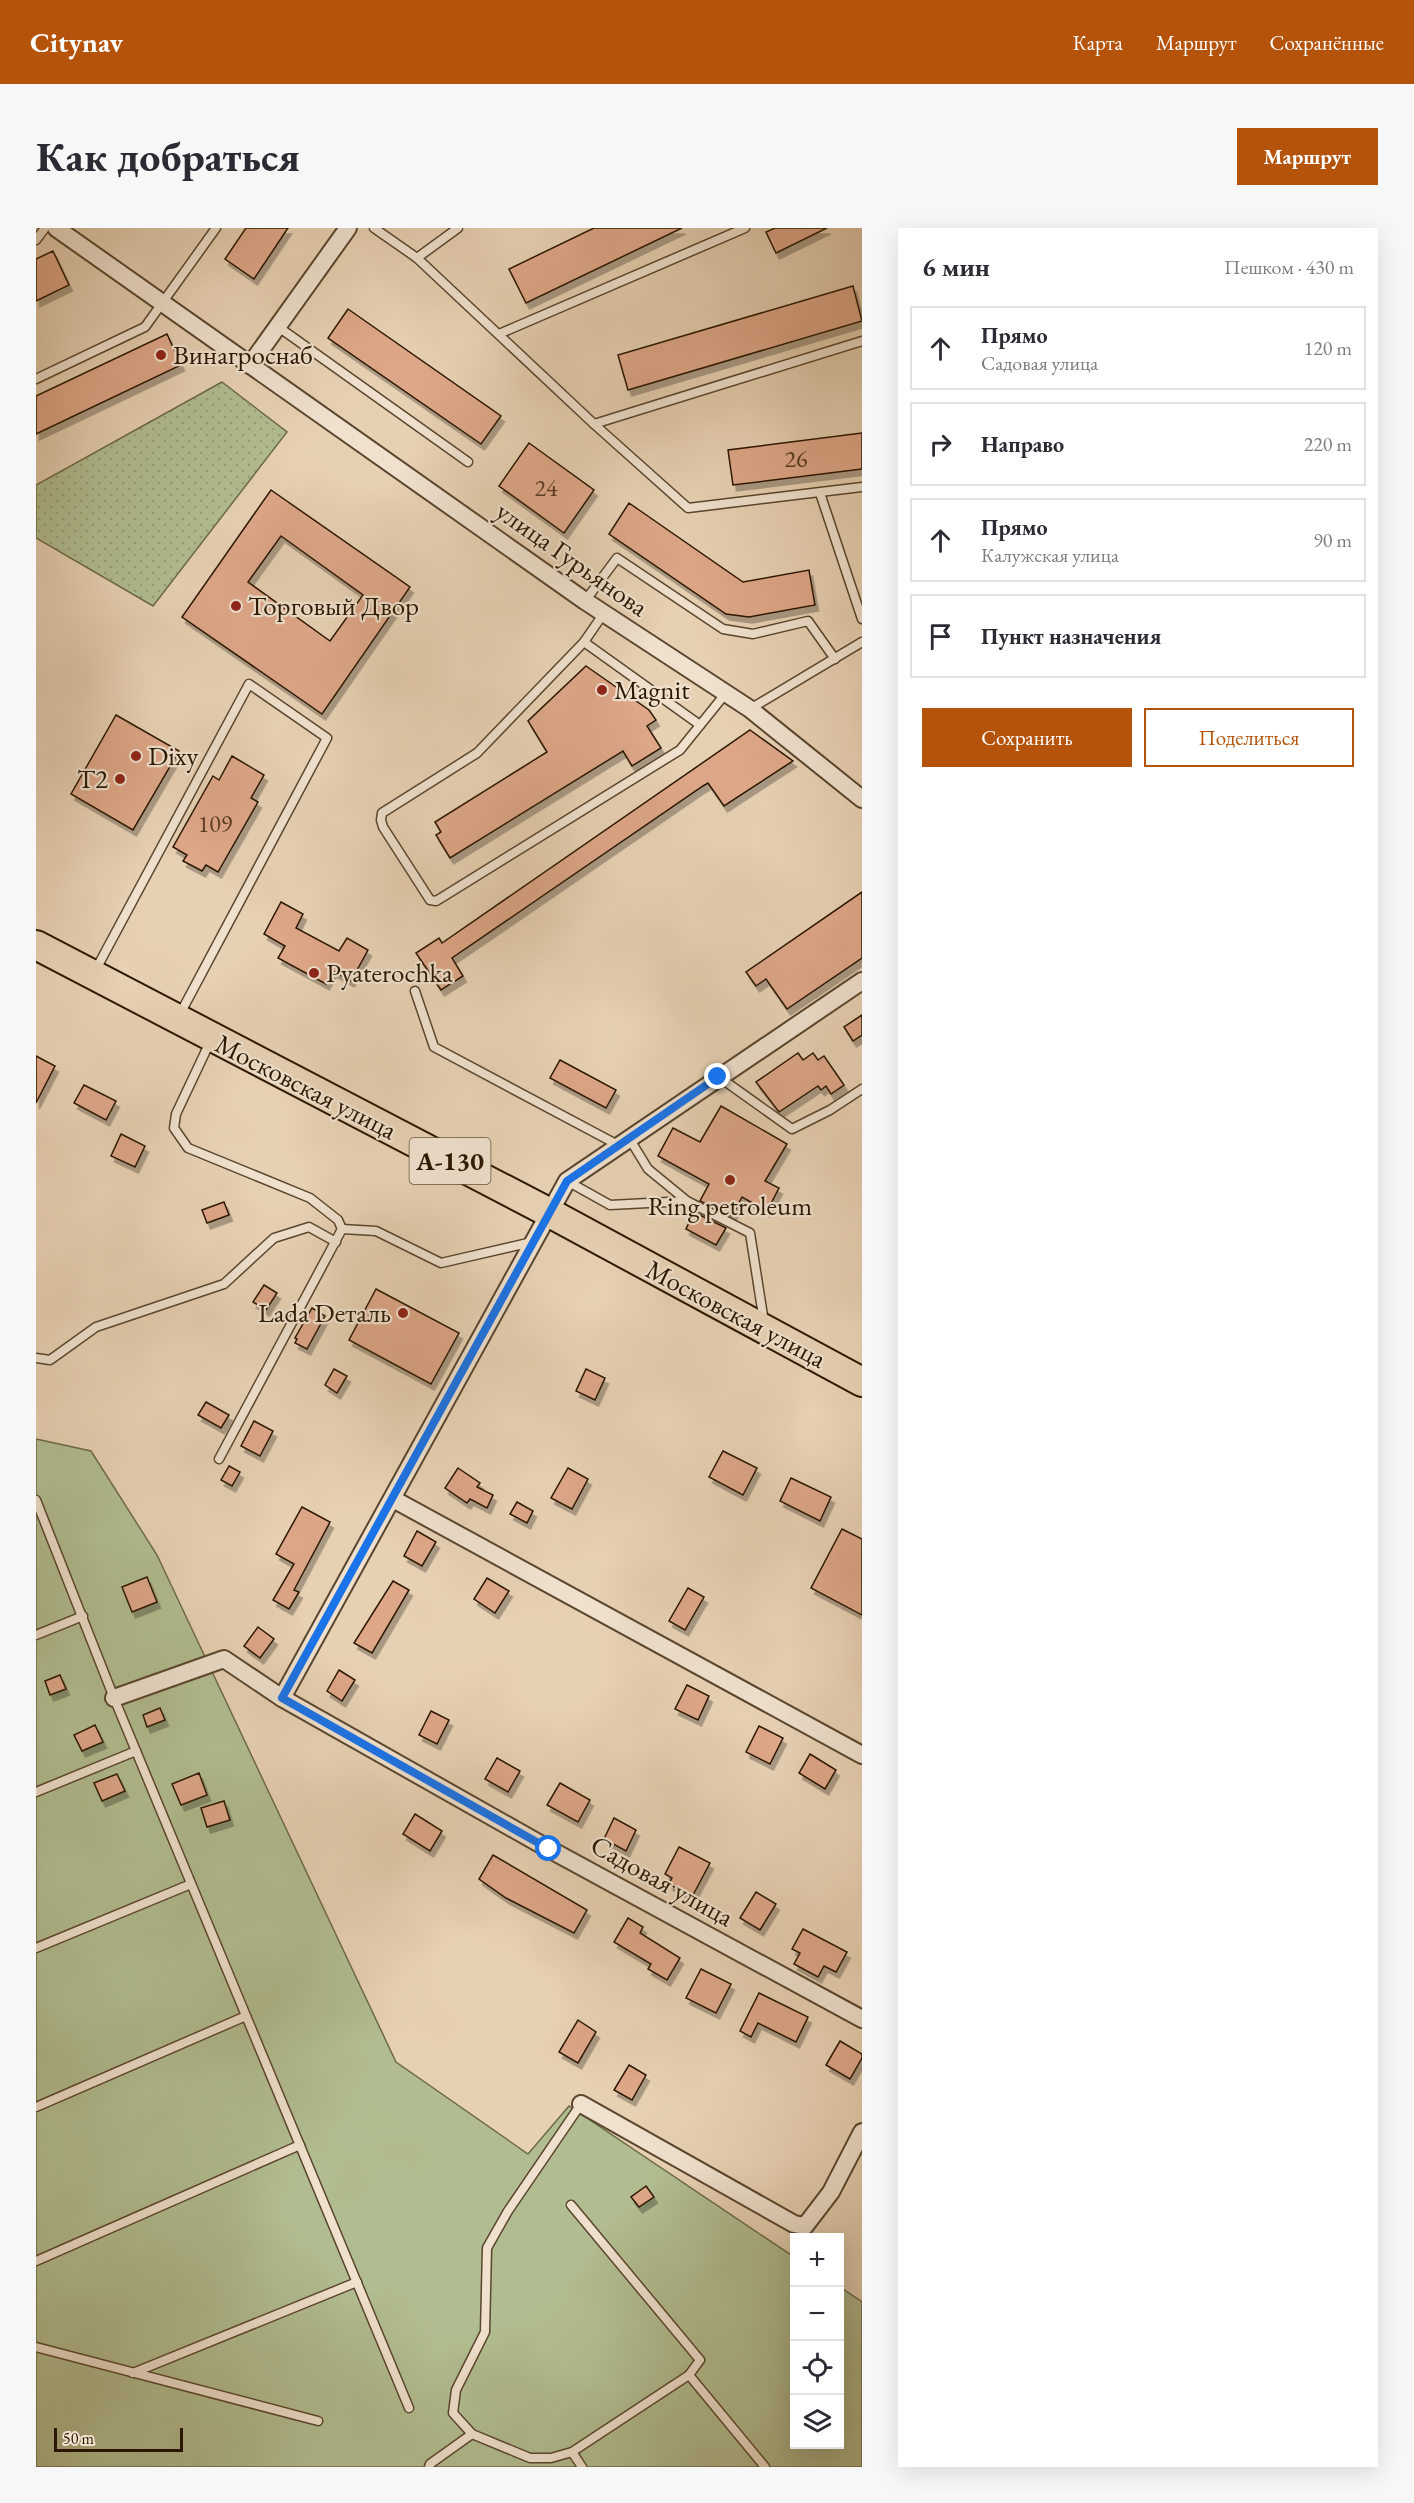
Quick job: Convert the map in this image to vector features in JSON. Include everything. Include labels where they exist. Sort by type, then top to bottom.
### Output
[{"type":"highway","name":"Московская улица","points":[[36,945],[548,1212],[862,1382]]},
{"type":"street","name":"улица Гурьянова","points":[[56,228],[585,601],[750,709],[862,799]]},
{"type":"street","points":[[250,365],[348,228]]},
{"type":"street","points":[[282,1698],[567,1181],[862,981]]},
{"type":"street","points":[[393,1499],[862,1755]]},
{"type":"street","name":"Садовая улица","points":[[114,1698],[224,1659],[282,1698],[549,1849],[862,2019]]},
{"type":"street","points":[[581,2104],[794,2223],[805,2226],[831,2192],[862,2132]]},
{"type":"lane","points":[[36,240],[45,228]]},
{"type":"lane","points":[[36,379],[145,327],[216,228]]},
{"type":"lane","points":[[374,228],[417,258],[594,424],[688,508],[862,488]]},
{"type":"lane","points":[[417,258],[458,228]]},
{"type":"lane","points":[[499,334],[746,228]]},
{"type":"lane","points":[[277,326],[468,462]]},
{"type":"lane","points":[[594,424],[862,341]]},
{"type":"lane","points":[[820,493],[862,619]]},
{"type":"lane","points":[[585,601],[617,558],[723,629],[753,634],[808,621],[835,659]]},
{"type":"lane","points":[[604,613],[584,642],[477,753],[382,813],[383,827],[430,900],[436,901],[680,750],[726,693]]},
{"type":"lane","points":[[584,642],[700,725]]},
{"type":"lane","points":[[750,709],[862,642]]},
{"type":"lane","points":[[93,975],[249,684],[327,738],[177,1019]]},
{"type":"lane","points":[[415,991],[434,1047],[623,1141],[648,1169],[687,1201],[750,1233],[766,1331]]},
{"type":"lane","points":[[210,1042],[176,1114],[174,1128],[188,1148],[310,1198],[338,1220],[342,1229],[219,1459]]},
{"type":"lane","points":[[718,1077],[792,1129],[830,1110],[862,1089]]},
{"type":"lane","points":[[567,1181],[610,1205],[687,1201]]},
{"type":"lane","points":[[36,1358],[50,1360],[96,1327],[224,1284],[274,1238],[309,1227],[336,1242]]},
{"type":"lane","points":[[342,1229],[376,1232],[441,1263],[532,1242]]},
{"type":"lane","points":[[36,1500],[114,1698],[409,2408]]},
{"type":"lane","points":[[36,1635],[83,1616]]},
{"type":"lane","points":[[36,1792],[136,1751]]},
{"type":"lane","points":[[36,1948],[191,1884]]},
{"type":"lane","points":[[36,2107],[246,2016]]},
{"type":"lane","points":[[571,2205],[700,2360],[689,2375],[572,2452],[551,2458],[530,2458],[472,2433],[453,2413],[456,2390],[485,2332],[487,2248],[508,2211],[581,2104]]},
{"type":"lane","points":[[36,2261],[300,2145]]},
{"type":"lane","points":[[133,2373],[357,2282]]},
{"type":"lane","points":[[36,2347],[318,2421]]},
{"type":"lane","points":[[689,2375],[765,2467]]},
{"type":"lane","points":[[429,2467],[472,2433]]},
{"type":"lane","points":[[572,2452],[582,2467]]},
{"type":"green space","points":[[222,382],[287,432],[153,606],[36,538],[36,485]]},
{"type":"green space","points":[[36,1439],[91,1451],[157,1555],[396,2062],[528,2154],[569,2106],[790,2254],[790,2449],[844,2449],[844,2290],[862,2302],[862,2467],[36,2467]]},
{"type":"building","points":[[246,228],[288,228],[254,279],[225,259]]},
{"type":"building","points":[[594,228],[682,228],[526,303],[509,269]]},
{"type":"building","points":[[775,228],[827,228],[776,253],[766,232]]},
{"type":"building","points":[[53,251],[69,285],[36,301],[36,259]]},
{"type":"building","points":[[853,286],[862,321],[628,390],[618,355]]},
{"type":"building","points":[[348,309],[501,416],[481,444],[328,338]]},
{"type":"building","points":[[167,334],[181,365],[36,434],[36,396]]},
{"type":"building","points":[[862,433],[862,469],[733,485],[728,450]]},
{"type":"building","points":[[529,443],[594,490],[564,533],[499,486]]},
{"type":"building","name":"Торговый Двор","points":[[271,490],[410,587],[322,714],[182,617]],"holes":[[[281,536],[363,595],[330,641],[248,582]]]},
{"type":"building","points":[[629,503],[743,582],[809,570],[815,605],[749,617],[726,614],[609,534]]},
{"type":"building","points":[[586,666],[649,710],[656,720],[647,726],[661,748],[632,766],[623,751],[450,858],[436,835],[441,832],[435,822],[547,752],[528,721]]},
{"type":"building","points":[[116,715],[179,751],[133,830],[71,794]]},
{"type":"building","points":[[750,730],[793,761],[724,806],[708,783],[703,786],[452,958],[463,976],[441,990],[416,953],[439,938],[442,943]]},
{"type":"building","points":[[232,756],[264,775],[251,798],[258,802],[218,872],[206,865],[202,871],[183,861],[187,855],[173,847],[213,776],[219,780]]},
{"type":"building","points":[[862,892],[862,958],[787,1009],[766,979],[756,986],[746,972]]},
{"type":"building","points":[[281,902],[303,914],[296,928],[339,951],[347,938],[368,950],[351,981],[333,971],[326,984],[278,958],[285,946],[264,934]]},
{"type":"building","points":[[862,1015],[862,1035],[853,1041],[844,1027]]},
{"type":"building","points":[[798,1053],[803,1060],[813,1053],[818,1060],[824,1056],[844,1085],[831,1094],[826,1086],[821,1090],[818,1086],[779,1112],[756,1082]]},
{"type":"building","points":[[36,1056],[55,1066],[36,1103]]},
{"type":"building","points":[[560,1060],[616,1090],[606,1108],[550,1078]]},
{"type":"building","points":[[84,1085],[116,1101],[106,1120],[74,1103]]},
{"type":"building","points":[[721,1106],[787,1144],[765,1181],[779,1188],[767,1211],[742,1197],[732,1216],[700,1201],[709,1184],[658,1156],[673,1128],[700,1142]]},
{"type":"building","points":[[121,1134],[145,1146],[135,1167],[111,1156]]},
{"type":"building","points":[[224,1202],[229,1215],[207,1223],[202,1210]]},
{"type":"building","points":[[694,1212],[726,1228],[716,1245],[686,1229]]},
{"type":"building","points":[[264,1285],[277,1293],[266,1310],[253,1302]]},
{"type":"building","points":[[376,1289],[459,1333],[431,1384],[349,1340]]},
{"type":"building","points":[[312,1308],[325,1316],[307,1349],[295,1343],[297,1339],[295,1338]]},
{"type":"building","points":[[334,1369],[347,1376],[337,1393],[325,1385]]},
{"type":"building","points":[[586,1369],[605,1378],[595,1400],[576,1391]]},
{"type":"building","points":[[206,1402],[229,1415],[221,1428],[198,1415]]},
{"type":"building","points":[[254,1421],[273,1431],[260,1456],[241,1446]]},
{"type":"building","points":[[723,1451],[757,1468],[743,1495],[709,1477]]},
{"type":"building","points":[[229,1466],[240,1472],[232,1486],[221,1480]]},
{"type":"building","points":[[458,1468],[480,1483],[477,1487],[493,1495],[487,1508],[470,1499],[467,1503],[445,1488]]},
{"type":"building","points":[[568,1468],[588,1479],[572,1509],[551,1498]]},
{"type":"building","points":[[791,1478],[831,1497],[820,1521],[780,1501]]},
{"type":"building","points":[[517,1502],[533,1511],[527,1523],[510,1514]]},
{"type":"building","points":[[302,1507],[330,1522],[294,1590],[299,1592],[289,1609],[273,1600],[294,1564],[276,1554]]},
{"type":"building","points":[[842,1529],[862,1539],[862,1615],[811,1588]]},
{"type":"building","points":[[417,1531],[436,1542],[422,1566],[404,1556]]},
{"type":"building","points":[[147,1577],[157,1602],[132,1612],[122,1587]]},
{"type":"building","points":[[487,1578],[509,1591],[495,1613],[474,1599]]},
{"type":"building","points":[[393,1581],[409,1590],[372,1653],[354,1643]]},
{"type":"building","points":[[688,1588],[704,1597],[685,1630],[669,1621]]},
{"type":"building","points":[[258,1627],[274,1639],[260,1658],[244,1646]]},
{"type":"building","points":[[339,1670],[355,1680],[342,1701],[327,1691]]},
{"type":"building","points":[[60,1675],[66,1689],[50,1695],[45,1681]]},
{"type":"building","points":[[687,1685],[709,1696],[698,1720],[675,1709]]},
{"type":"building","points":[[160,1708],[165,1720],[147,1727],[143,1715]]},
{"type":"building","points":[[431,1711],[449,1720],[437,1744],[419,1735]]},
{"type":"building","points":[[95,1725],[103,1742],[82,1751],[74,1735]]},
{"type":"building","points":[[759,1726],[783,1738],[770,1764],[746,1752]]},
{"type":"building","points":[[810,1754],[836,1770],[825,1789],[799,1773]]},
{"type":"building","points":[[497,1758],[520,1771],[508,1792],[485,1779]]},
{"type":"building","points":[[199,1773],[207,1795],[181,1805],[172,1784]]},
{"type":"building","points":[[117,1774],[125,1791],[102,1801],[94,1783]]},
{"type":"building","points":[[560,1783],[590,1800],[578,1822],[547,1805]]},
{"type":"building","points":[[224,1801],[230,1820],[207,1827],[201,1808]]},
{"type":"building","points":[[415,1814],[442,1831],[430,1851],[403,1834]]},
{"type":"building","points":[[614,1818],[636,1830],[626,1851],[604,1839]]},
{"type":"building","points":[[679,1847],[710,1863],[692,1897],[669,1884],[672,1878],[665,1874]]},
{"type":"building","points":[[493,1855],[587,1910],[574,1933],[506,1898],[479,1879]]},
{"type":"building","points":[[756,1892],[776,1904],[760,1930],[740,1918]]},
{"type":"building","points":[[628,1918],[643,1927],[640,1933],[680,1958],[667,1980],[648,1969],[651,1964],[614,1942]]},
{"type":"building","points":[[803,1929],[847,1952],[836,1972],[824,1966],[818,1977],[794,1964],[800,1953],[792,1949]]},
{"type":"building","points":[[701,1969],[731,1984],[716,2013],[686,1998]]},
{"type":"building","points":[[759,1993],[808,2017],[796,2042],[758,2023],[751,2037],[740,2031]]},
{"type":"building","points":[[578,2020],[596,2032],[578,2063],[559,2052]]},
{"type":"building","points":[[840,2041],[862,2054],[850,2079],[826,2065]]},
{"type":"building","points":[[629,2065],[646,2075],[632,2100],[614,2090]]},
{"type":"building","points":[[646,2186],[654,2197],[639,2207],[631,2197]]},
{"type":"place","name":"Винагроснаб","points":[[161,355]]},
{"type":"place","name":"Торговый Двор","points":[[236,606]]},
{"type":"place","name":"Magnit","points":[[602,690]]},
{"type":"place","name":"Dixy","points":[[136,756]]},
{"type":"place","name":"T2","points":[[120,779]]},
{"type":"place","name":"Pyaterochka","points":[[314,973]]},
{"type":"place","name":"Ring petroleum","points":[[730,1180]]},
{"type":"place","name":"Lada Dеталь","points":[[403,1313]]},
{"type":"route","points":[[549,1849],[282,1698],[567,1181],[718,1077]]}]
